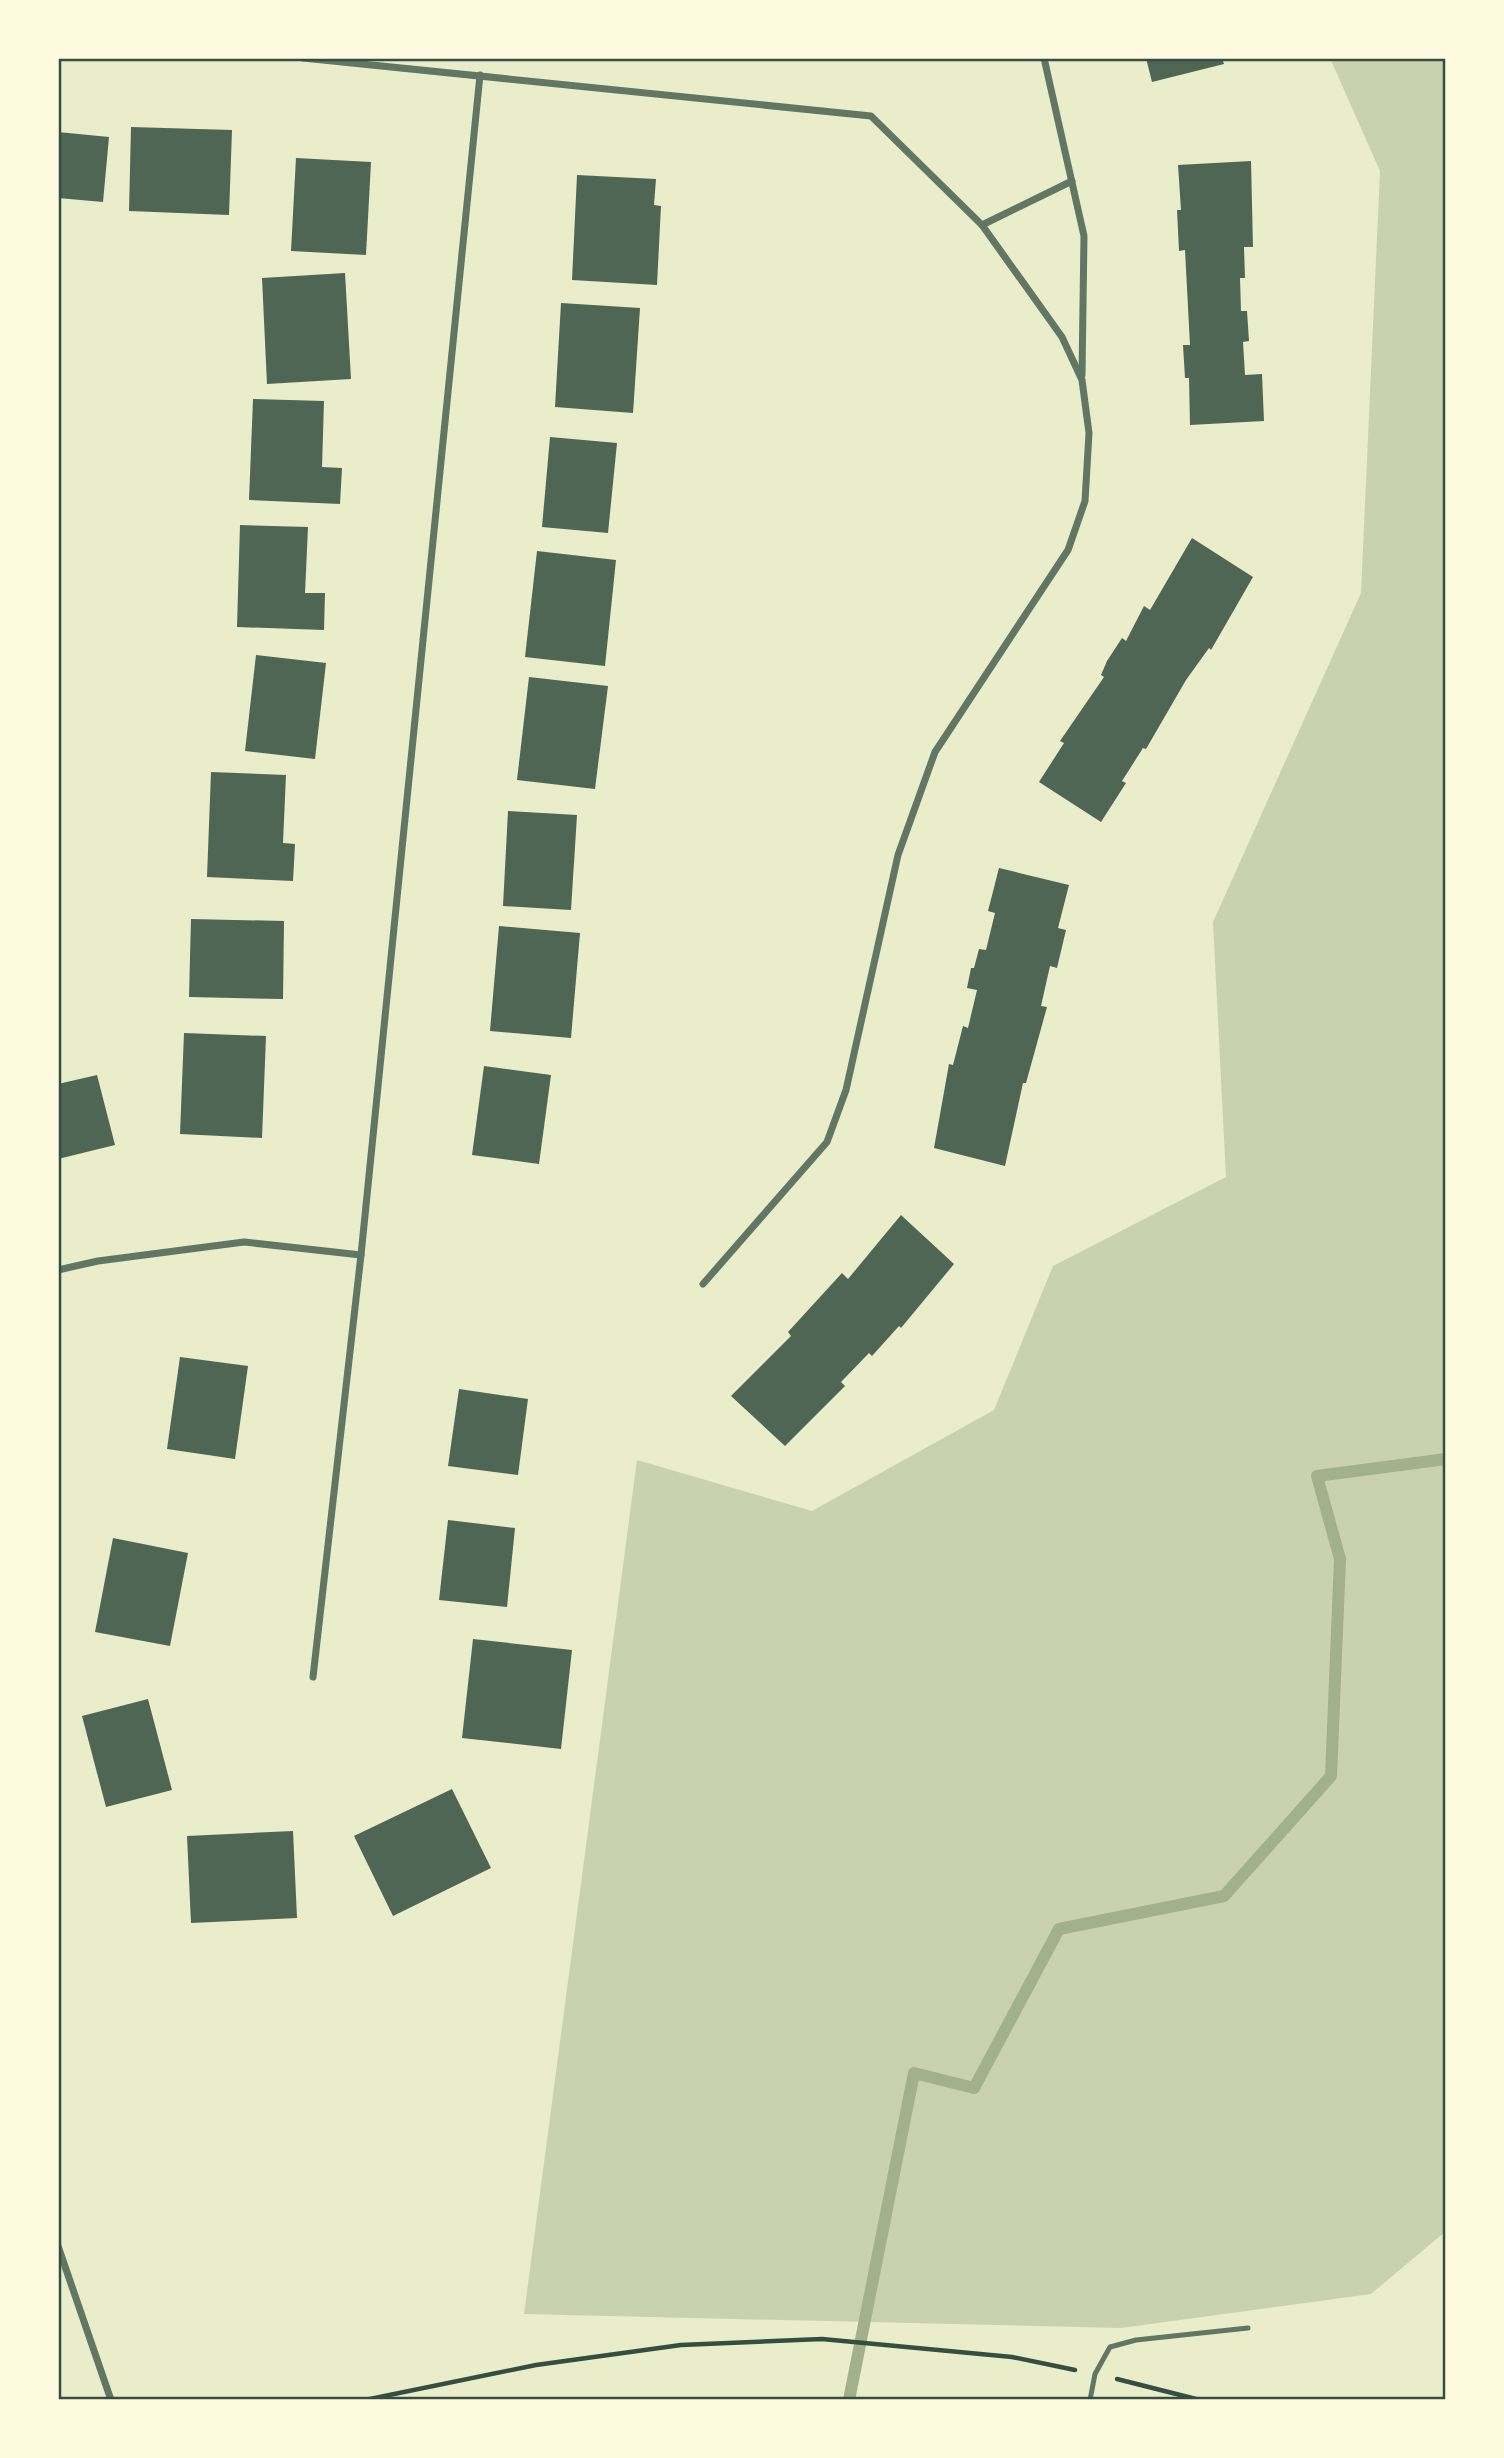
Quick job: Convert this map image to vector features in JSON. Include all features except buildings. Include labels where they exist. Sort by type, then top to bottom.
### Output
[{"type":"street","points":[[303,58],[871,116],[982,225],[1062,337],[1082,380]]},
{"type":"street","points":[[703,1284],[827,1142],[846,1090],[898,855],[935,752],[1068,550],[1085,501],[1089,433],[1082,380],[1084,236],[1044,58]]},
{"type":"street","points":[[313,1676],[361,1255],[480,75]]},
{"type":"street","points":[[982,225],[1072,181]]},
{"type":"street","points":[[58,1270],[98,1261],[244,1242],[361,1255]]},
{"type":"street","points":[[58,2246],[111,2400]]},
{"type":"lane","points":[[1090,2400],[1095,2374],[1110,2347],[1136,2340],[1248,2328]]},
{"type":"path","points":[[365,2400],[536,2365],[681,2345],[833,2341],[1012,2357],[1154,2386],[1200,2400]]},
{"type":"green space","points":[[1330,58],[1446,58],[1446,2231],[1371,2294],[1121,2328],[524,2314],[637,1460],[812,1511],[994,1410],[1053,1266],[1226,1177],[1213,922],[1361,593],[1380,171]]},
{"type":"waterway","points":[[849,2400],[914,2073],[974,2088],[1059,1929],[1224,1896],[1331,1776],[1340,1559],[1317,1476],[1446,1459]]}]
